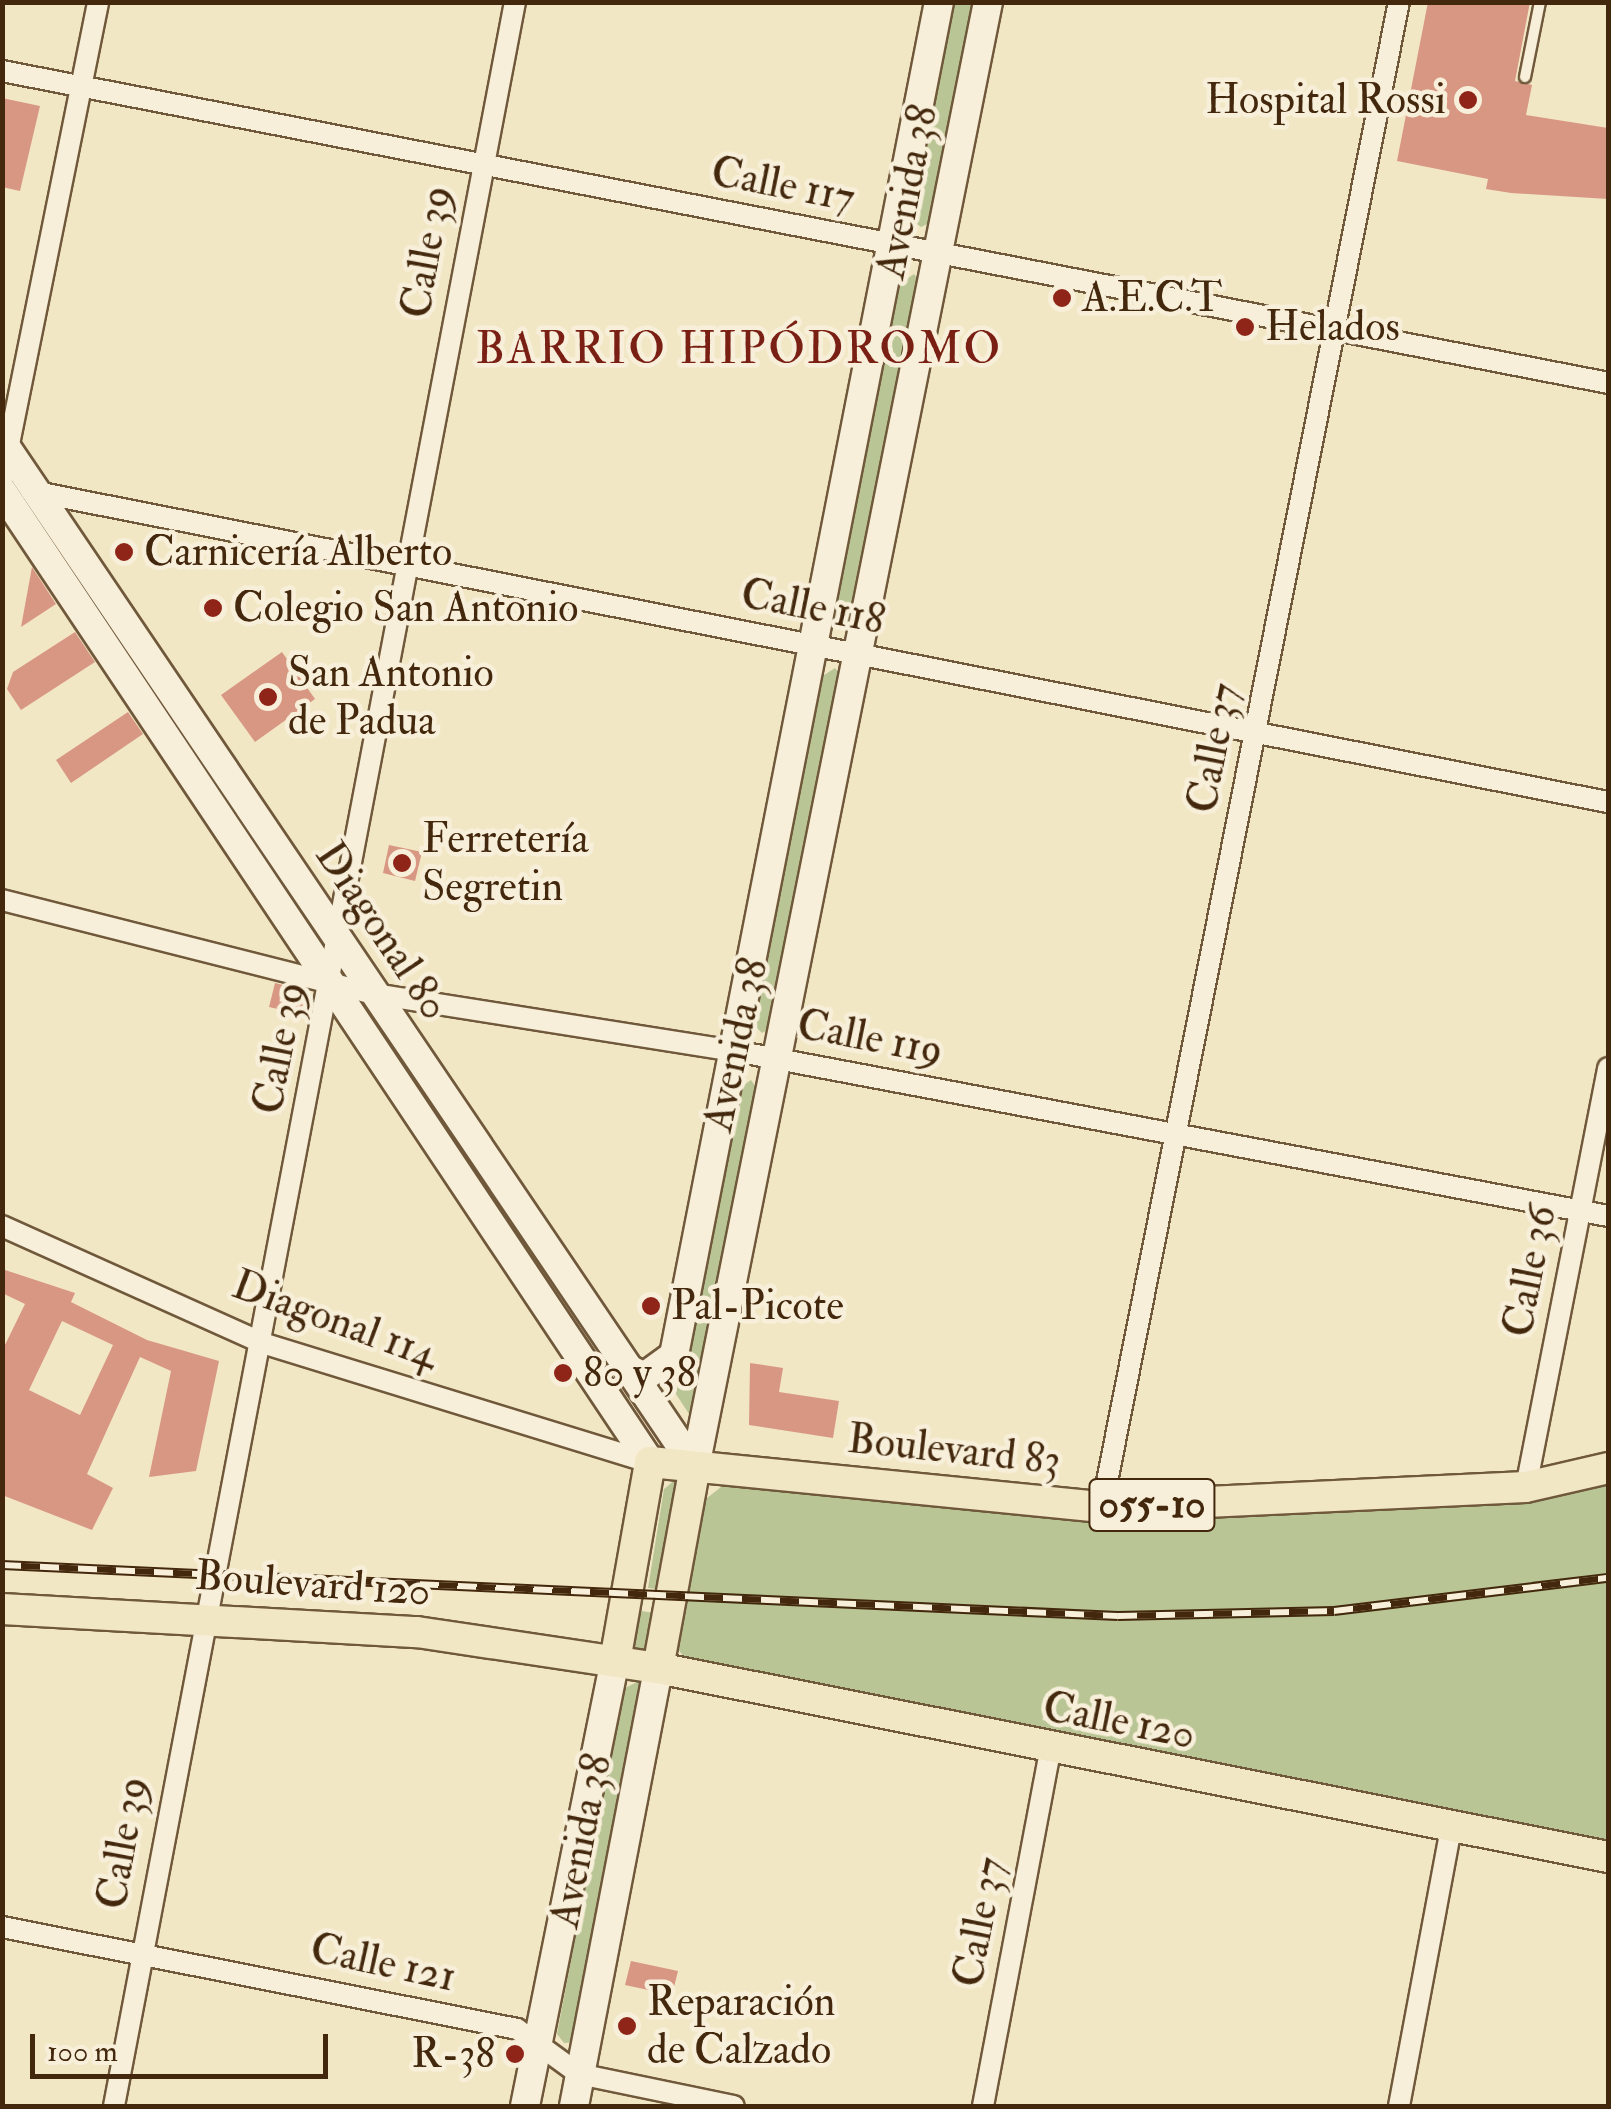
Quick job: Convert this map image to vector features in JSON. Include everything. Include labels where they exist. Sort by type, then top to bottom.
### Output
[{"type":"main road","name":"Avenida 38","points":[[629,1369],[644,1376],[674,1354],[939,2]]},
{"type":"main road","name":"Avenida 38","points":[[574,2106],[695,1466],[988,2]]},
{"type":"main road","name":"Diagonal 80","points":[[5,457],[36,492],[695,1466]]},
{"type":"main road","name":"Diagonal 80","points":[[2,489],[650,1462]]},
{"type":"main road","name":"Avenida 38","points":[[526,2106],[615,1661],[650,1462]]},
{"type":"main road","name":"Boulevard 83","points":[[650,1462],[1102,1508],[1526,1487],[1608,1468]]},
{"type":"main road","name":"Boulevard 120","points":[[2,1609],[202,1616],[417,1632],[615,1661]]},
{"type":"main road","name":"Calle 120","points":[[615,1661],[1050,1752],[1608,1857]]},
{"type":"street","points":[[5,457],[98,2]]},
{"type":"street","name":"Calle 39","points":[[114,2106],[202,1616],[262,1342],[481,164],[515,2]]},
{"type":"street","name":"Calle 37","points":[[1102,1508],[1399,2]]},
{"type":"street","name":"Calle 117","points":[[2,71],[1608,383]]},
{"type":"street","name":"Calle 118","points":[[2,489],[36,492],[1608,802]]},
{"type":"street","name":"Calle 119","points":[[2,900],[374,994],[735,1051],[1608,1216]]},
{"type":"street","name":"Calle 36","points":[[1526,1487],[1608,1068]]},
{"type":"street","name":"Diagonal 114","points":[[2,1226],[262,1342],[650,1462]]},
{"type":"street","name":"Calle 37","points":[[983,2106],[1050,1752]]},
{"type":"street","points":[[1399,2106],[1450,1827]]},
{"type":"street","name":"Calle 121","points":[[2,1928],[141,1951],[539,2040],[580,2074],[734,2106]]},
{"type":"lane","points":[[1525,77],[1540,2]]},
{"type":"green space","points":[[954,3],[979,3],[936,220],[921,227],[910,219]]},
{"type":"green space","points":[[914,274],[924,288],[857,622],[843,628],[835,617],[899,284]]},
{"type":"green space","points":[[835,668],[846,681],[774,1026],[762,1033],[752,1023],[821,677]]},
{"type":"green space","points":[[751,1080],[760,1093],[691,1417],[674,1391],[738,1089]]},
{"type":"green space","points":[[675,1480],[683,1493],[665,1590],[648,1588],[664,1489]]},
{"type":"green space","points":[[730,1480],[1106,1522],[1526,1499],[1608,1480],[1608,1841],[688,1662],[677,1648],[698,1505]]},
{"type":"green space","points":[[641,1611],[662,1614],[652,1660],[631,1656]]},
{"type":"green space","points":[[639,1681],[647,1694],[575,2042],[564,2043],[557,2034],[623,1689]]},
{"type":"building","name":"Hospital Rossi","points":[[1428,2],[1530,2],[1515,81],[1532,85],[1526,115],[1608,128],[1608,199],[1486,189],[1488,179],[1397,161]]},
{"type":"building","points":[[2,98],[40,106],[20,191],[2,187]]},
{"type":"building","points":[[32,567],[56,604],[21,627]]},
{"type":"building","points":[[75,632],[95,662],[21,710],[7,689],[13,672]]},
{"type":"building","name":"San Antonio de Padua","points":[[282,652],[315,699],[255,742],[221,695]]},
{"type":"building","points":[[128,712],[143,734],[71,783],[56,760]]},
{"type":"building","name":"Ferretería Segretin","points":[[389,845],[422,852],[415,881],[383,873]]},
{"type":"building","points":[[275,983],[304,990],[304,1015],[269,1007]]},
{"type":"building","points":[[2,1269],[75,1293],[71,1302],[147,1340],[219,1361],[196,1471],[149,1477],[171,1371],[140,1357],[87,1474],[113,1488],[92,1530],[2,1495],[2,1351],[25,1304],[2,1293]],"holes":[[[62,1321],[113,1345],[80,1415],[29,1390]]]},
{"type":"building","points":[[750,1363],[783,1368],[779,1392],[839,1401],[833,1438],[749,1425]]},
{"type":"building","points":[[631,1961],[678,1971],[672,1995],[625,1985]]},
{"type":"railway","points":[[2,1565],[1118,1616],[1334,1611],[1608,1578]]},
{"type":"place","name":"Hospital Rossi","points":[[1468,100]]},
{"type":"place","name":"A.E.C.T","points":[[1062,298]]},
{"type":"place","name":"Helados","points":[[1245,327]]},
{"type":"place","name":"Carnicería Alberto","points":[[124,552]]},
{"type":"place","name":"Colegio San Antonio","points":[[213,608]]},
{"type":"place","name":"San Antonio de Padua","points":[[268,697]]},
{"type":"place","name":"Ferretería Segretin","points":[[402,863]]},
{"type":"place","name":"Pal-Picote","points":[[651,1306]]},
{"type":"place","name":"80 y 38","points":[[563,1373]]},
{"type":"place","name":"Reparación de Calzado","points":[[627,2026]]},
{"type":"place","name":"R-38","points":[[515,2054]]},
{"type":"district","name":"BARRIO HIPÓDROMO","points":[[739,350]]}]
